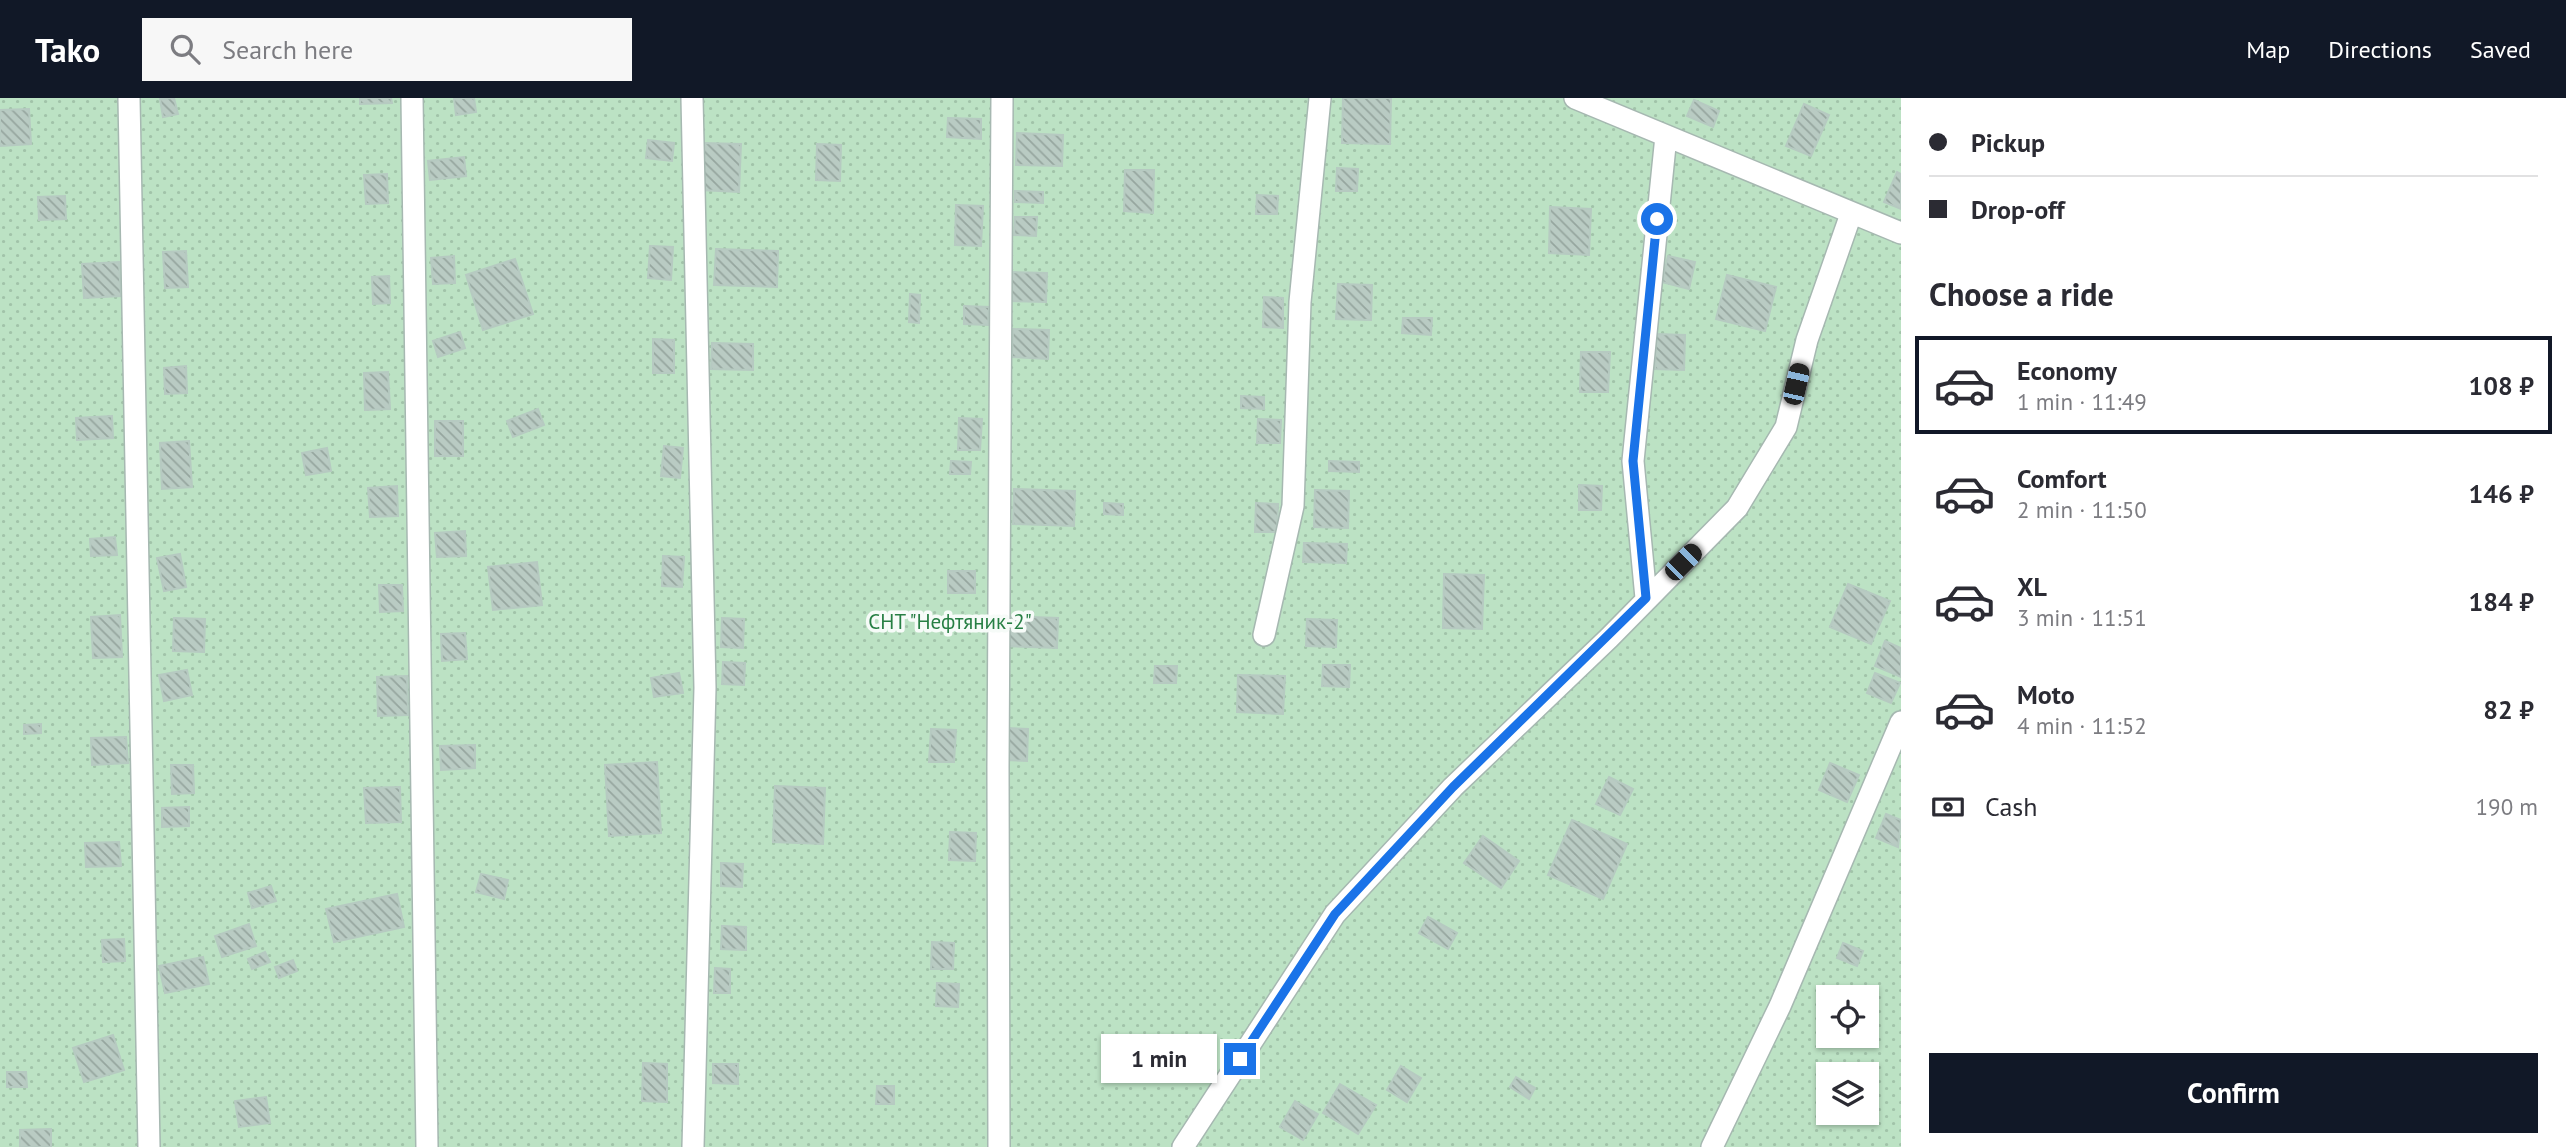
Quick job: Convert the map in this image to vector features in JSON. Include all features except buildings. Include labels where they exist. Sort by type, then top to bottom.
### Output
[{"type":"lane","points":[[129,98],[149,1147]]},
{"type":"lane","points":[[412,98],[427,1147]]},
{"type":"lane","points":[[692,98],[705,688],[693,1147]]},
{"type":"lane","points":[[999,1147],[998,753],[1002,98]]},
{"type":"lane","points":[[1264,635],[1293,506],[1300,302],[1320,98]]},
{"type":"lane","points":[[1575,98],[1901,233]]},
{"type":"lane","points":[[1646,598],[1633,461],[1667,136]]},
{"type":"lane","points":[[1183,1147],[1335,914],[1453,787],[1737,508],[1786,427],[1807,340],[1851,214]]},
{"type":"lane","points":[[1712,1147],[1780,1006],[1901,722]]},
{"type":"green space","name":"СНТ \"Нефтяник-2\"","points":[[0,98],[1901,98],[1901,1147],[0,1147]]},
{"type":"route","points":[[1240,1059],[1335,914],[1453,787],[1609,638],[1646,598],[1633,461],[1657,219]]}]
